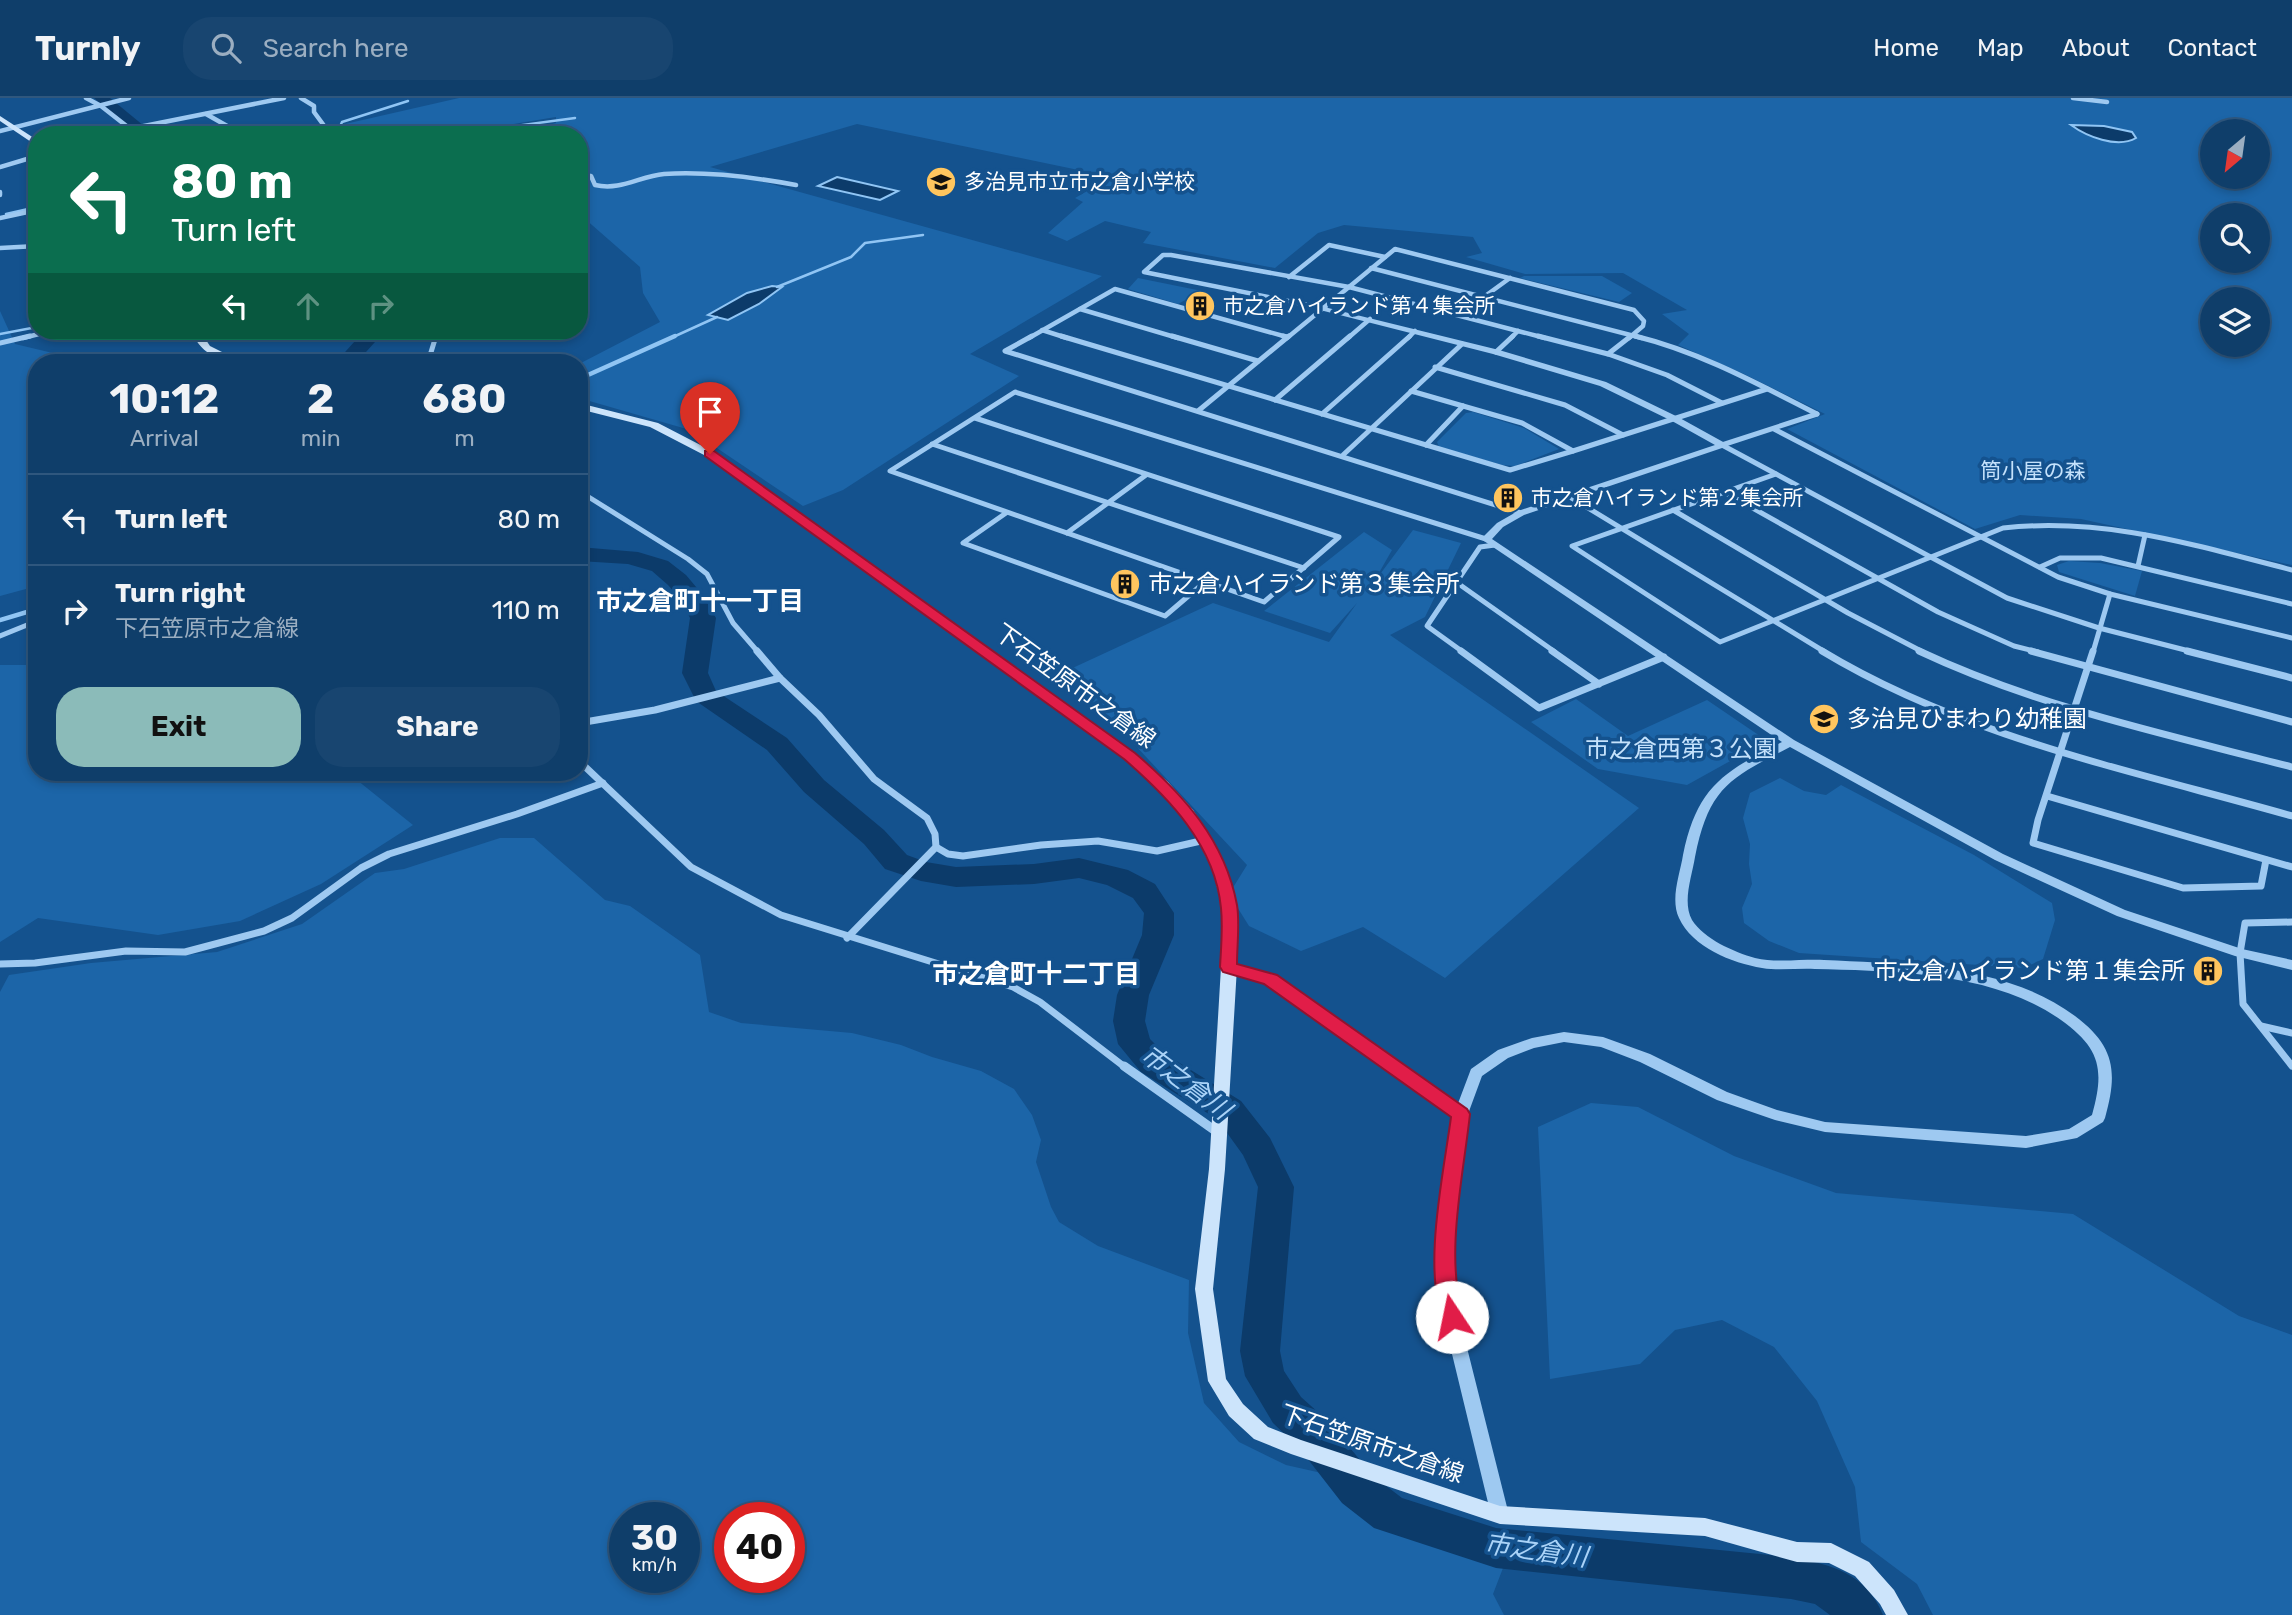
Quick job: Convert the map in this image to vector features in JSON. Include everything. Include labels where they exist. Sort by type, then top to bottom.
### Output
[{"type":"main road","points":[[0,118],[28,138]]},
{"type":"main road","points":[[200,340],[216,354]]},
{"type":"main road","name":"下石笠原市之倉線","points":[[588,408],[654,425],[710,454],[1129,756],[1163,785],[1188,813],[1220,871],[1229,907],[1229,967],[1222,1078],[1204,1289],[1217,1381],[1236,1410],[1261,1433],[1298,1448],[1500,1515],[1705,1527],[1797,1552],[1830,1553],[1862,1569],[1887,1597],[1897,1615]]},
{"type":"street","points":[[86,98],[126,126]]},
{"type":"street","points":[[0,131],[130,98]]},
{"type":"street","points":[[143,126],[284,98]]},
{"type":"street","points":[[301,98],[314,106],[314,112],[324,126]]},
{"type":"street","points":[[2073,98],[2107,102]]},
{"type":"street","points":[[205,114],[227,126]]},
{"type":"street","points":[[0,167],[28,159]]},
{"type":"street","points":[[588,176],[591,176],[594,185],[604,188],[627,186],[649,176],[686,174],[757,177],[796,186]]},
{"type":"street","points":[[0,218],[28,212]]},
{"type":"street","points":[[1289,277],[1329,245],[1385,257]]},
{"type":"street","points":[[0,248],[28,246]]},
{"type":"street","points":[[1198,411],[1395,250],[1634,310],[1644,321],[1643,326],[1608,354]]},
{"type":"street","points":[[1722,403],[1667,375],[1608,354],[1349,288],[1171,255],[1163,255],[1144,272],[1370,319],[1603,384],[1675,419],[2007,598],[2099,628],[2292,678]]},
{"type":"street","points":[[1371,268],[1633,334],[1698,356],[1817,414],[1521,513],[1500,525],[1490,542],[1480,547],[1427,626],[1539,708],[1664,657]]},
{"type":"street","points":[[1459,316],[1510,278]]},
{"type":"street","points":[[1287,337],[1115,289],[1005,351],[1521,513]]},
{"type":"street","points":[[1080,309],[1258,361]]},
{"type":"street","points":[[1275,400],[1370,319]]},
{"type":"street","points":[[1042,330],[1510,470],[1767,389]]},
{"type":"street","points":[[1322,414],[1415,331]]},
{"type":"street","points":[[1496,352],[1518,331]]},
{"type":"street","points":[[0,343],[28,336]]},
{"type":"street","points":[[1343,455],[1462,344]]},
{"type":"street","points":[[1435,367],[1565,405],[1623,435]]},
{"type":"street","points":[[1410,391],[1522,423],[1573,451]]},
{"type":"street","points":[[975,418],[1339,537],[1264,602],[890,471],[1016,392],[1490,542],[1790,741],[1998,857],[2121,913],[2240,953],[2292,965]]},
{"type":"street","points":[[1426,445],[1463,406]]},
{"type":"street","points":[[1774,429],[2058,577],[2110,594],[2292,638]]},
{"type":"street","points":[[932,444],[1304,568]]},
{"type":"street","points":[[1776,474],[1572,546],[1720,642],[2003,528],[2052,522],[2079,523],[2145,535],[2292,570]]},
{"type":"street","points":[[1068,533],[1146,475]]},
{"type":"street","points":[[1724,492],[1978,631],[2014,646],[2292,722]]},
{"type":"street","points":[[588,497],[688,559],[707,574],[733,623],[780,678],[819,715],[874,779],[927,818],[936,834],[933,850],[847,938]]},
{"type":"street","points":[[1570,497],[1844,664],[1904,695],[1986,727],[2062,751],[2292,816]]},
{"type":"street","points":[[1673,510],[1905,644],[1958,669],[2076,709],[2292,767]]},
{"type":"street","points":[[1006,513],[963,543],[1165,616],[1206,581]]},
{"type":"street","points":[[2138,566],[2145,535]]},
{"type":"street","points":[[2040,567],[2060,558],[2101,558],[2292,604]]},
{"type":"street","points":[[1456,582],[1599,684]]},
{"type":"street","points":[[2110,594],[2034,843],[2183,888],[2261,886],[2266,860]]},
{"type":"street","points":[[0,636],[28,625]]},
{"type":"street","points":[[588,722],[625,718],[780,678]]},
{"type":"street","points":[[1500,1515],[1445,1292],[1449,1205],[1461,1114],[1476,1073],[1503,1054],[1532,1043],[1564,1037],[1603,1042],[1645,1058],[1722,1096],[1775,1115],[1825,1127],[2026,1142],[2072,1134],[2098,1118],[2108,1085],[2103,1054],[2083,1029],[2055,1007],[2013,989],[1939,973],[1811,964],[1763,964],[1730,955],[1704,939],[1684,916],[1683,894],[1690,853],[1696,823],[1704,803],[1718,784],[1790,741]]},
{"type":"street","points":[[588,769],[691,867],[781,915],[847,938],[982,975],[1013,987],[1040,1002],[1167,1099],[1218,1130]]},
{"type":"street","points":[[0,964],[35,963],[127,951],[185,952],[264,931],[292,918],[360,868],[388,854],[517,814],[603,783]]},
{"type":"street","points":[[2047,796],[2292,867]]},
{"type":"street","points":[[933,850],[963,856],[1041,845],[1098,841],[1157,851],[1205,840]]},
{"type":"street","points":[[2292,922],[2245,923],[2240,953],[2243,1004],[2292,1066]]},
{"type":"street","points":[[1229,967],[1270,979],[1461,1114]]},
{"type":"street","points":[[2260,1026],[2292,1033]]},
{"type":"green space","name":"筒小屋の森","points":[[459,98],[2292,98],[2292,565],[2081,519],[2020,515],[1975,529],[1787,429],[1825,414],[1678,345],[1689,334],[1662,314],[1687,310],[1623,273],[1525,274],[1466,257],[1482,253],[1473,237],[1344,225],[1318,233],[1275,268],[1143,243],[1151,232],[1105,221],[1067,241],[1048,233],[1083,202],[1075,198],[1112,177],[857,124],[710,167],[1102,276],[970,354],[1019,376],[843,490],[803,506],[690,430],[588,401],[588,359],[660,322],[643,293],[640,267],[588,222],[588,126],[546,126],[556,123],[556,117],[502,126],[345,124]]},
{"type":"green space","points":[[1602,276],[1632,293],[1619,302],[1520,278]]},
{"type":"green space","points":[[1138,278],[1202,291],[1178,304],[1128,289]]},
{"type":"green space","points":[[0,311],[15,344],[57,354],[28,354],[28,588],[0,596]]},
{"type":"green space","points":[[1473,412],[1524,428],[1559,449],[1515,466],[1502,465],[1439,447],[1437,442],[1466,413]]},
{"type":"green space","points":[[1413,530],[1461,543],[1425,617],[1390,635],[1639,808],[1445,978],[1363,927],[1301,951],[1249,926],[1229,894],[1247,865],[1120,729],[1051,678],[1213,603],[1329,642],[1357,603],[1330,633],[1264,611],[1364,532],[1392,550],[1372,585]]},
{"type":"green space","points":[[2069,561],[2100,563],[2142,571],[2135,596],[2059,572],[2057,565]]},
{"type":"green space","points":[[0,665],[28,665],[28,781],[358,781],[413,825],[321,884],[240,921],[158,935],[38,918],[0,942]]},
{"type":"green space","name":"市之倉西第３公園","points":[[1576,699],[1628,736],[1707,700],[1760,736],[1759,745],[1687,785],[1598,769],[1531,722]]},
{"type":"green space","points":[[1780,778],[1804,791],[1826,795],[1841,785],[1974,855],[2052,903],[2055,920],[2043,959],[2024,968],[1799,953],[1769,941],[1744,923],[1742,908],[1752,884],[1750,844],[1743,818],[1750,793]]},
{"type":"green space","points":[[500,838],[534,838],[605,900],[630,906],[700,955],[709,1012],[741,1023],[852,1033],[901,1045],[981,1071],[1014,1089],[1032,1115],[1041,1140],[1036,1162],[1051,1207],[1059,1222],[1098,1246],[1189,1280],[1188,1333],[1204,1403],[1239,1442],[1286,1465],[1326,1474],[1367,1516],[1407,1535],[1503,1568],[1493,1594],[1504,1615],[0,1615],[0,992],[9,975],[91,963],[217,952],[302,924],[375,873],[404,869]]},
{"type":"green space","points":[[1591,1103],[1638,1107],[1734,1156],[1836,1193],[2073,1214],[2239,1316],[2292,1335],[2292,1615],[1933,1615],[1917,1584],[1861,1542],[1855,1487],[1817,1401],[1774,1347],[1722,1320],[1675,1330],[1640,1364],[1550,1379],[1538,1127]]},
{"type":"shaded area","points":[[2071,125],[2104,126],[2132,132],[2136,138],[2111,142],[2093,137]]},
{"type":"shaded area","points":[[837,177],[898,191],[880,200],[818,186]]},
{"type":"shaded area","points":[[772,286],[782,287],[759,304],[728,320],[708,315],[747,293]]},
{"type":"waterway","name":"市之倉川","points":[[101,98],[136,126]]},
{"type":"waterway","points":[[340,126],[342,122],[408,101]]},
{"type":"waterway","points":[[516,126],[575,118]]},
{"type":"waterway","points":[[6,214],[28,209]]},
{"type":"waterway","points":[[777,287],[851,257],[865,243],[923,235]]},
{"type":"waterway","points":[[671,338],[717,317]]},
{"type":"waterway","points":[[0,334],[28,329]]},
{"type":"waterway","points":[[588,375],[675,336]]},
{"type":"waterway","name":"市之倉川","points":[[354,354],[365,340]]},
{"type":"waterway","name":"市之倉川","points":[[588,555],[630,557],[660,566],[677,580],[693,599],[703,618],[695,673],[705,695],[777,744],[814,786],[874,837],[896,862],[921,871],[956,877],[1034,874],[1079,868],[1117,877],[1144,891],[1159,913],[1158,935],[1133,995],[1129,1021],[1135,1044],[1153,1063],[1229,1110],[1257,1148],[1276,1187],[1260,1351],[1265,1376],[1287,1410],[1315,1436],[1357,1489],[1389,1514],[1496,1548],[1791,1578],[1825,1585],[1858,1609],[1861,1615]]},
{"type":"waterway","points":[[0,620],[28,612]]},
{"type":"place","name":"多治見市立市之倉小学校","points":[[941,182]]},
{"type":"place","name":"市之倉ハイランド第４集会所","points":[[1200,306]]},
{"type":"place","name":"市之倉ハイランド第２集会所","points":[[1508,498]]},
{"type":"place","name":"市之倉ハイランド第３集会所","points":[[1125,584]]},
{"type":"place","name":"多治見ひまわり幼稚園","points":[[1824,719]]},
{"type":"place","name":"市之倉ハイランド第１集会所","points":[[2208,971]]},
{"type":"district","name":"市之倉町十一丁目","points":[[700,601]]},
{"type":"district","name":"市之倉町十二丁目","points":[[1036,974]]},
{"type":"route","points":[[710,454],[1129,756],[1163,785],[1188,813],[1220,871],[1229,907],[1229,967],[1270,979],[1461,1114],[1445,1253],[1445,1292],[1452,1317]]}]
